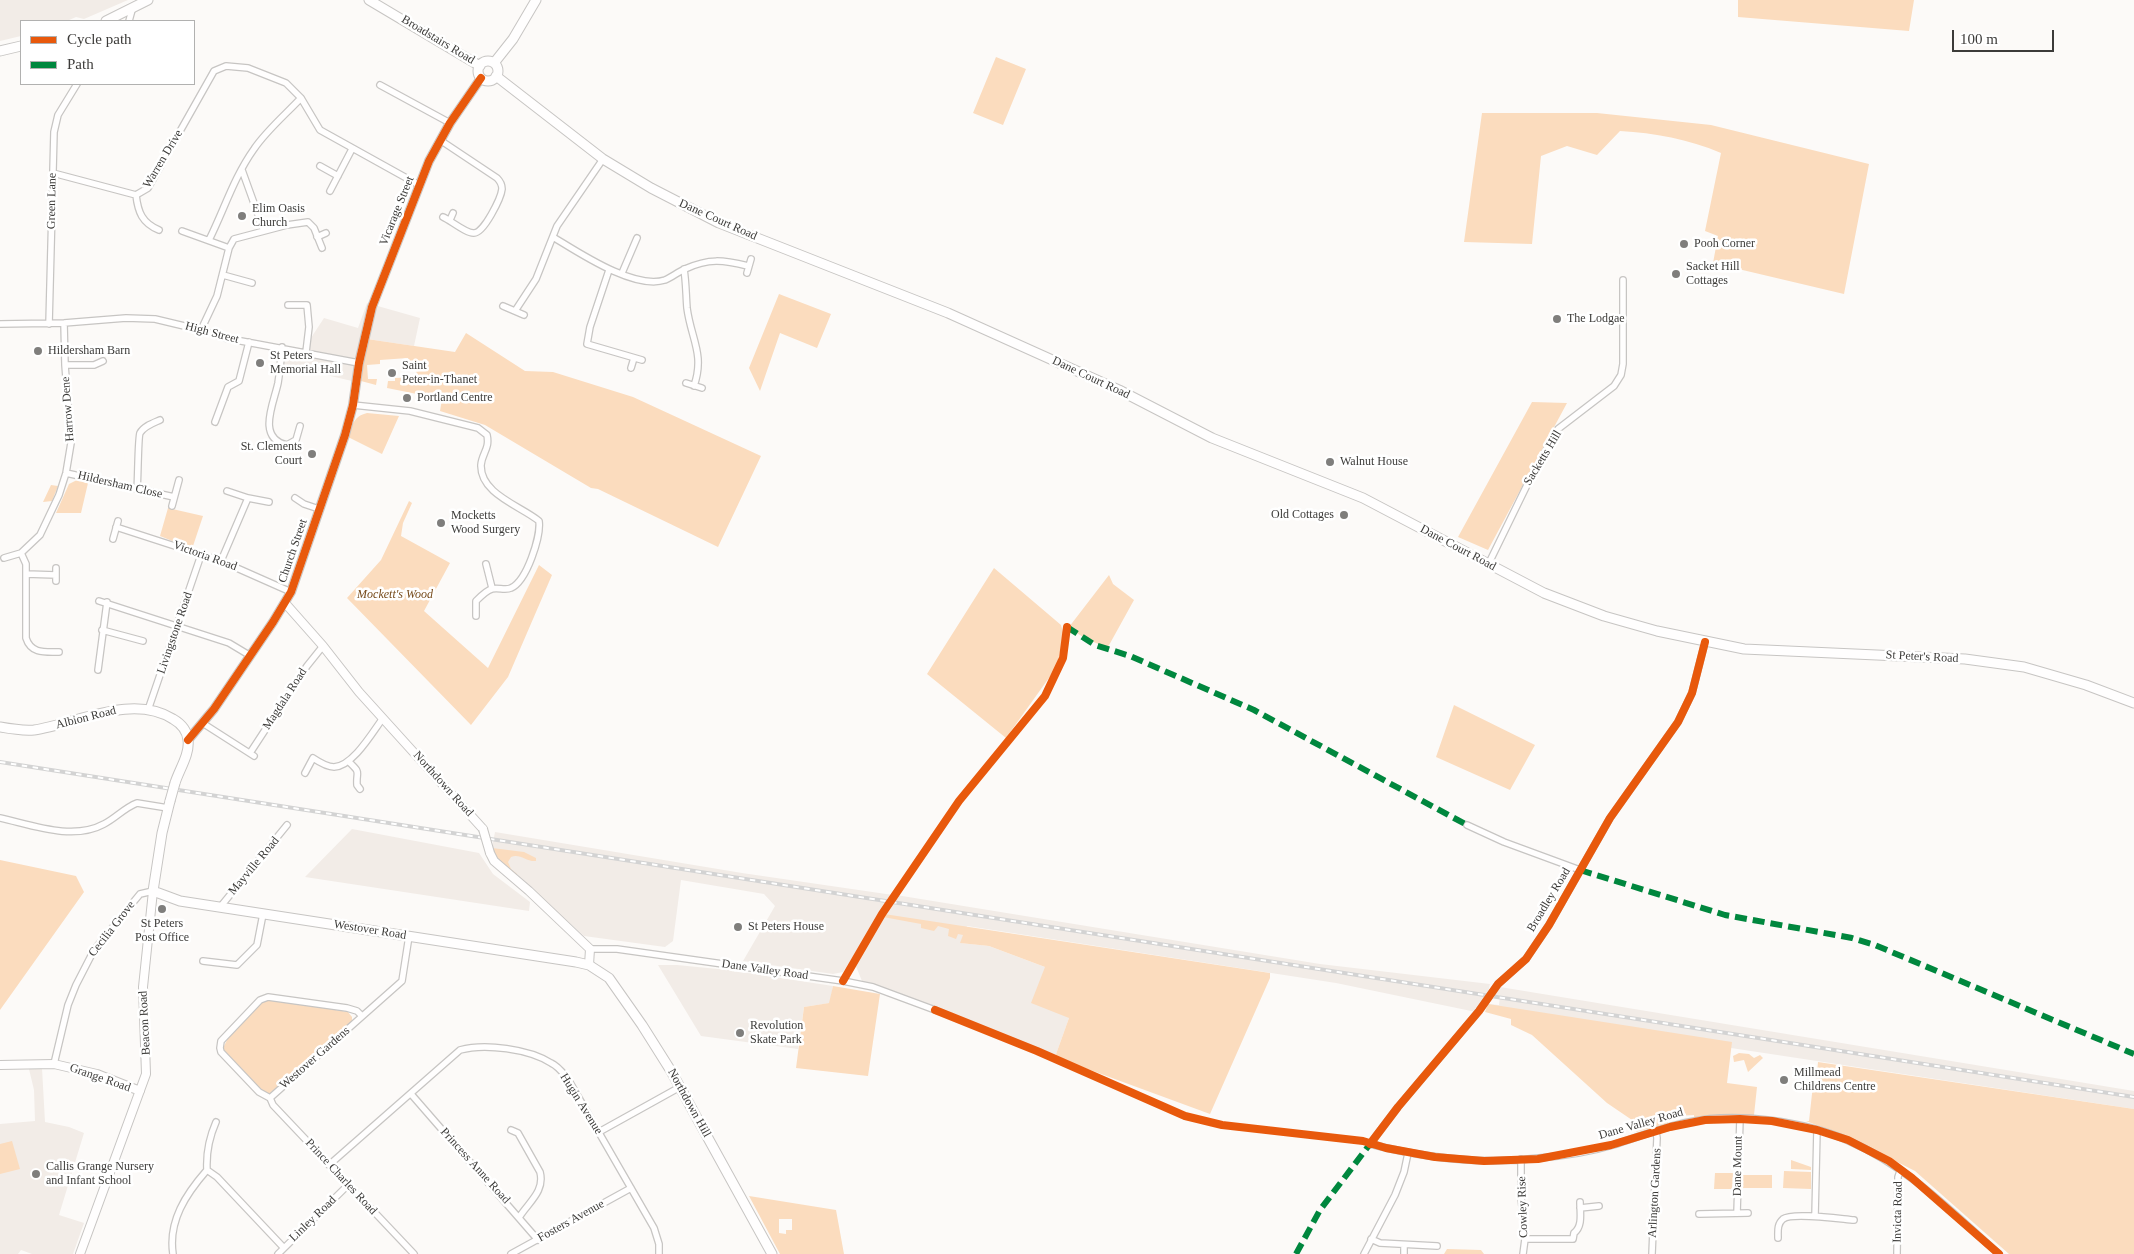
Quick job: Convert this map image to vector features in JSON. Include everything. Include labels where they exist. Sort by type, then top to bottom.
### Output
[{"type":"main road","points":[[108,20],[132,10],[148,0]]},
{"type":"main road","name":"Broadstairs Road","points":[[369,0],[480,66]]},
{"type":"main road","points":[[494,63],[513,39],[536,0]]},
{"type":"main road","points":[[0,51],[20,46]]},
{"type":"main road","points":[[485,62],[494,63],[497,68],[496,76],[489,81],[481,78],[478,74],[480,66],[485,62]]},
{"type":"main road","name":"Dane Court Road","points":[[496,76],[603,159],[651,188],[719,222],[948,313],[1119,390],[1212,438],[1371,502],[1544,593],[1604,616],[1705,642]]},
{"type":"main road","name":"St Peter's Road","points":[[1705,642],[1744,650],[1770,652],[1911,656],[1999,663],[2052,674],[2134,703]]},
{"type":"main road","name":"Albion Road","points":[[0,726],[12,730],[31,730],[51,727],[112,710],[148,710],[167,715],[185,730]]},
{"type":"main road","points":[[185,730],[188,740]]},
{"type":"main road","name":"Church Street","points":[[175,783],[186,755],[188,740]]},
{"type":"main road","name":"Beacon Road","points":[[153,891],[162,833],[175,783]]},
{"type":"main road","name":"Westover Road","points":[[153,891],[180,901],[589,965]]},
{"type":"main road","name":"Northdown Hill","points":[[589,965],[609,978],[660,1051],[772,1254]]},
{"type":"street","points":[[129,20],[132,10]]},
{"type":"street","name":"Warren Drive","points":[[53,173],[136,195],[148,188],[214,71],[226,66],[248,68],[286,83],[301,98]]},
{"type":"street","name":"Vicarage Street","points":[[360,363],[372,307],[419,185],[440,140],[481,78]]},
{"type":"street","name":"Green Lane","points":[[49,324],[54,132],[58,115],[76,85]]},
{"type":"street","points":[[380,86],[390,86],[450,123]]},
{"type":"street","points":[[209,240],[254,148],[301,98],[310,109],[320,130],[419,185]]},
{"type":"street","points":[[440,140],[498,178],[502,188],[501,194],[480,232],[470,233],[446,218],[453,213]]},
{"type":"street","points":[[330,191],[352,148]]},
{"type":"street","points":[[515,311],[536,278],[557,226],[603,159]]},
{"type":"street","points":[[320,166],[338,176]]},
{"type":"street","points":[[242,170],[264,230]]},
{"type":"street","points":[[136,195],[139,211],[143,219],[159,230]]},
{"type":"street","points":[[201,330],[217,296],[229,248],[234,239],[287,224],[308,222],[314,228],[322,248]]},
{"type":"street","points":[[182,231],[229,248]]},
{"type":"street","points":[[317,237],[326,233]]},
{"type":"street","points":[[552,237],[609,270],[637,279],[664,280],[684,269],[708,260],[750,263],[747,273]]},
{"type":"street","points":[[622,273],[637,238]]},
{"type":"street","points":[[684,269],[687,309],[699,360],[694,386]]},
{"type":"street","points":[[609,270],[584,345],[642,360]]},
{"type":"street","points":[[222,275],[252,283]]},
{"type":"street","name":"Sacketts Hill","points":[[1488,565],[1528,482],[1558,429],[1614,386],[1621,375],[1623,364],[1623,280]]},
{"type":"street","points":[[288,305],[306,305],[310,327],[306,352]]},
{"type":"street","points":[[503,306],[524,315]]},
{"type":"street","name":"High Street","points":[[0,324],[49,324],[126,318],[156,319],[225,338],[282,347],[360,363]]},
{"type":"street","name":"Harrow Dene","points":[[4,558],[21,553],[40,535],[59,496],[66,473],[71,443],[64,323]]},
{"type":"street","points":[[216,422],[228,386],[238,381],[249,342]]},
{"type":"street","points":[[282,347],[278,380],[268,416],[268,425],[276,439],[287,444],[296,440],[300,426]]},
{"type":"street","points":[[631,368],[634,358]]},
{"type":"street","points":[[65,365],[94,365],[103,361]]},
{"type":"street","name":"Church Street","points":[[188,740],[202,725],[285,603],[336,463],[353,405],[360,363]]},
{"type":"street","points":[[686,383],[702,388]]},
{"type":"street","points":[[353,405],[410,411],[478,428],[487,434],[489,443],[481,464],[482,474],[494,492],[539,521],[540,530],[531,559],[517,584],[511,589],[492,588],[476,601],[476,616]]},
{"type":"street","points":[[137,489],[138,437],[144,427],[160,420]]},
{"type":"street","name":"Hildersham Close","points":[[66,473],[174,497]]},
{"type":"street","name":"Hildersham Close","points":[[172,506],[179,480]]},
{"type":"street","points":[[227,491],[269,502]]},
{"type":"street","points":[[221,561],[248,498]]},
{"type":"street","points":[[295,498],[304,504],[319,509]]},
{"type":"street","name":"Victoria Road","points":[[113,539],[117,524],[221,561],[290,592]]},
{"type":"street","points":[[21,553],[26,564],[26,638],[28,644],[36,651],[59,652]]},
{"type":"street","name":"Livingstone Road","points":[[148,710],[201,555]]},
{"type":"street","points":[[486,564],[492,588]]},
{"type":"street","points":[[26,574],[56,578],[56,568]]},
{"type":"street","points":[[99,601],[178,625],[228,643],[249,655]]},
{"type":"street","points":[[98,670],[107,602]]},
{"type":"street","name":"Northdown Road","points":[[285,603],[323,646],[359,692],[483,829],[494,861],[529,891],[590,949]]},
{"type":"street","points":[[102,630],[143,641]]},
{"type":"street","name":"Broadley Road","points":[[1370,1144],[1479,1011],[1498,984],[1526,959],[1549,925],[1610,818],[1678,722],[1692,693],[1705,642]]},
{"type":"street","name":"Magdala Road","points":[[202,725],[252,754],[307,666],[323,646]]},
{"type":"street","points":[[305,773],[312,758],[331,767],[348,761],[383,718]]},
{"type":"street","points":[[185,730],[202,725]]},
{"type":"street","points":[[348,761],[357,769],[359,776],[357,785],[360,789]]},
{"type":"street","points":[[0,818],[69,832],[98,827],[137,803],[169,805]]},
{"type":"street","name":"Mayville Road","points":[[221,906],[287,825]]},
{"type":"street","points":[[1467,825],[1504,842],[1580,870]]},
{"type":"street","name":"Cecilia Grove","points":[[54,1064],[68,1005],[76,984],[94,950],[140,894],[153,891]]},
{"type":"street","name":"Beacon Road","points":[[80,1254],[146,1074],[142,987],[153,891]]},
{"type":"street","points":[[203,961],[217,960],[237,965],[257,945],[263,914]]},
{"type":"street","name":"Westover Gardens","points":[[362,1016],[357,1010],[268,997],[260,1000],[221,1041],[220,1048],[259,1092],[270,1098],[402,981],[409,936]]},
{"type":"street","points":[[589,965],[590,949]]},
{"type":"street","name":"Dane Valley Road","points":[[590,949],[617,949],[843,981],[873,987],[935,1010]]},
{"type":"street","name":"Hugin Avenue","points":[[329,1165],[452,1055],[460,1050],[480,1046],[534,1054],[553,1063],[568,1079],[657,1236],[659,1254]]},
{"type":"street","name":"Grange Road","points":[[0,1065],[54,1064],[97,1074],[140,1091]]},
{"type":"street","points":[[599,1132],[680,1087]]},
{"type":"street","name":"Princess Anne Road","points":[[410,1094],[520,1216],[538,1240]]},
{"type":"street","name":"Prince Charles Road","points":[[270,1098],[272,1105],[414,1254]]},
{"type":"street","name":"Dane Valley Road","points":[[1370,1144],[1463,1160],[1521,1159],[1591,1150],[1690,1122],[1740,1119],[1772,1121],[1817,1130],[1848,1140],[1889,1161],[1912,1178],[1999,1254]]},
{"type":"street","name":"Dane Mount","points":[[1737,1213],[1740,1119]]},
{"type":"street","points":[[173,1254],[172,1243],[175,1218],[188,1193],[207,1170],[206,1157],[209,1139],[216,1122]]},
{"type":"street","points":[[511,1130],[518,1133],[542,1179],[541,1188],[520,1216]]},
{"type":"street","points":[[1815,1216],[1817,1130]]},
{"type":"street","name":"Arlington Gardens","points":[[1652,1254],[1657,1156],[1656,1131]]},
{"type":"street","points":[[1364,1254],[1395,1195],[1404,1172],[1408,1152]]},
{"type":"street","name":"Cowley Rise","points":[[1521,1159],[1521,1196],[1525,1238],[1523,1254]]},
{"type":"street","points":[[207,1170],[217,1177],[284,1248]]},
{"type":"street","name":"Invicta Road","points":[[1897,1254],[1898,1177],[1900,1170]]},
{"type":"street","name":"Linley Road","points":[[278,1254],[348,1185]]},
{"type":"street","name":"Fosters Avenue","points":[[511,1254],[631,1188]]},
{"type":"street","points":[[1525,1238],[1573,1240],[1574,1234],[1579,1230],[1580,1205],[1599,1206]]},
{"type":"street","name":"Dane Mount","points":[[1699,1214],[1748,1213]]},
{"type":"street","points":[[1778,1238],[1778,1226],[1786,1217],[1815,1216],[1854,1220]]},
{"type":"street","points":[[1371,1239],[1380,1243],[1437,1246]]},
{"type":"street","points":[[1404,1245],[1404,1254]]},
{"type":"shaded area","points":[[0,0],[128,0],[84,19],[76,17],[69,20],[20,20],[20,36],[0,41]]},
{"type":"shaded area","points":[[367,303],[420,318],[414,346],[367,339],[352,381],[283,365],[285,353],[305,347],[324,318],[358,328]]},
{"type":"shaded area","points":[[352,829],[479,853],[493,874],[530,902],[529,911],[305,877]]},
{"type":"shaded area","points":[[495,832],[742,873],[893,895],[843,972],[833,974],[743,961],[775,906],[764,894],[681,880],[673,941],[665,947],[584,936],[514,875],[492,848]]},
{"type":"shaded area","points":[[896,895],[1320,964],[1490,984],[1488,993],[1476,1012],[1336,983],[967,926],[961,943],[989,946],[1045,967],[1069,1018],[1055,1057],[928,1004],[862,981],[855,964]]},
{"type":"shaded area","points":[[658,965],[728,970],[833,986],[830,1003],[804,1007],[798,1049],[701,1036]]},
{"type":"shaded area","points":[[1500,987],[2134,1091],[2134,1109],[1546,1020],[1488,1004],[1499,1005],[1500,996],[1494,995]]},
{"type":"shaded area","name":"Callis Grange Nursery and Infant School","points":[[42,1068],[45,1122],[69,1127],[84,1133],[59,1215],[84,1223],[73,1254],[32,1254],[21,1250],[18,1254],[0,1254],[0,1124],[35,1121],[34,1090],[29,1069]]},
{"type":"green space","points":[[1738,0],[1914,0],[1909,31],[1738,17]]},
{"type":"green space","points":[[996,57],[1026,69],[1003,125],[973,113]]},
{"type":"green space","points":[[1482,113],[1597,113],[1711,125],[1869,164],[1844,294],[1713,263],[1718,236],[1705,231],[1721,153],[1684,140],[1646,133],[1620,131],[1597,155],[1567,146],[1541,156],[1532,244],[1464,242]]},
{"type":"green space","points":[[779,294],[831,314],[817,348],[780,333],[760,391],[749,368]]},
{"type":"green space","name":"Saint Peter-in-Thanet","points":[[466,333],[525,371],[553,372],[633,397],[761,456],[718,547],[598,489],[591,488],[485,425],[440,411],[442,399],[387,388],[388,381],[395,381],[395,378],[417,377],[416,368],[409,368],[408,358],[380,360],[380,364],[367,365],[368,379],[377,379],[376,385],[361,381],[367,339],[455,352]]},
{"type":"green space","points":[[1532,402],[1567,403],[1488,550],[1458,537]]},
{"type":"green space","points":[[367,413],[399,416],[382,454],[348,437],[356,419]]},
{"type":"green space","points":[[77,480],[88,483],[81,513],[56,513],[69,484]]},
{"type":"green space","points":[[51,485],[58,486],[52,501],[43,502]]},
{"type":"green space","name":"Mockett's Wood","points":[[409,501],[412,503],[403,523],[401,536],[450,563],[424,611],[488,668],[539,565],[552,575],[508,677],[471,725],[347,598],[381,560]]},
{"type":"green space","points":[[168,508],[203,516],[192,549],[160,536]]},
{"type":"green space","points":[[994,568],[1061,625],[1064,636],[1056,668],[1006,738],[927,674]]},
{"type":"green space","points":[[1109,575],[1113,584],[1134,600],[1108,647],[1087,639],[1069,627]]},
{"type":"green space","points":[[1454,705],[1535,745],[1510,790],[1436,757]]},
{"type":"green space","points":[[492,848],[524,852],[536,858],[536,861],[517,856],[511,857],[508,862],[518,878],[495,856]]},
{"type":"green space","points":[[0,860],[76,876],[84,892],[0,1010]]},
{"type":"green space","points":[[884,914],[1270,973],[1270,978],[1210,1114],[1055,1057],[1069,1018],[1031,1003],[1045,967],[989,946],[960,943],[963,935],[958,934],[956,939],[948,936],[949,929],[938,926],[934,931],[921,928],[921,924],[883,917]]},
{"type":"green space","points":[[833,986],[880,994],[868,1076],[796,1068],[804,1007],[829,1003]]},
{"type":"green space","points":[[267,999],[348,1012],[352,1017],[352,1022],[349,1025],[269,1094],[266,1094],[225,1053],[223,1048],[229,1036]]},
{"type":"green space","points":[[1488,1004],[1732,1042],[1727,1083],[1757,1087],[1754,1115],[1694,1118],[1694,1115],[1677,1116],[1668,1121],[1668,1123],[1636,1132],[1632,1120],[1607,1103],[1532,1035],[1511,1025],[1511,1019],[1485,1012]]},
{"type":"green space","points":[[1739,1053],[1749,1054],[1754,1058],[1760,1055],[1763,1058],[1748,1072],[1744,1060],[1734,1062],[1733,1056]]},
{"type":"green space","points":[[1818,1062],[2134,1109],[2134,1254],[2009,1254],[1915,1171],[1854,1140],[1806,1121],[1809,1121]]},
{"type":"green space","points":[[12,1141],[20,1169],[0,1174],[0,1144]]},
{"type":"green space","points":[[1791,1160],[1811,1167],[1811,1170],[1791,1169]]},
{"type":"green space","points":[[1784,1171],[1811,1172],[1811,1189],[1783,1188]]},
{"type":"green space","points":[[1715,1173],[1733,1173],[1732,1189],[1714,1189]]},
{"type":"green space","points":[[1741,1175],[1772,1175],[1772,1188],[1741,1188]]},
{"type":"green space","points":[[749,1196],[836,1210],[844,1254],[780,1254]],"holes":[[[779,1219],[792,1219],[792,1230],[786,1230],[786,1234],[779,1233]]]},
{"type":"green space","points":[[1447,1249],[1481,1250],[1484,1254],[1444,1254]]},
{"type":"railway","points":[[0,762],[2134,1097]]},
{"type":"marked path","points":[[1067,627],[1095,645],[1130,656],[1254,710],[1467,825]]},
{"type":"marked path","points":[[1580,870],[1725,915],[1852,938],[1875,945],[2134,1054]]},
{"type":"marked path","points":[[1296,1254],[1320,1210],[1370,1144],[1366,1142]]},
{"type":"cycle path","points":[[188,740],[214,709],[291,592],[345,435],[353,405],[359,363],[372,307],[429,161],[450,123],[481,78]]},
{"type":"cycle path","points":[[843,981],[882,914],[959,801],[1045,696],[1063,658],[1067,627]]},
{"type":"cycle path","points":[[1370,1144],[1398,1107],[1479,1011],[1498,984],[1526,959],[1549,925],[1610,818],[1678,722],[1692,693],[1705,642]]},
{"type":"cycle path","points":[[935,1010],[1037,1051],[1185,1116],[1222,1125],[1363,1141],[1386,1148],[1435,1157],[1484,1161],[1538,1159],[1611,1145],[1670,1127],[1705,1120],[1740,1119],[1772,1121],[1817,1130],[1848,1140],[1889,1161],[1912,1178],[1999,1254]]},
{"type":"place","name":"Elim Oasis Church","points":[[242,216]]},
{"type":"place","name":"Pooh Corner","points":[[1684,244]]},
{"type":"place","name":"Sacket Hill Cottages","points":[[1676,274]]},
{"type":"place","name":"The Lodgae","points":[[1557,319]]},
{"type":"place","name":"Hildersham Barn","points":[[38,351]]},
{"type":"place","name":"St Peters Memorial Hall","points":[[260,363]]},
{"type":"place","name":"Saint Peter-in-Thanet","points":[[392,373]]},
{"type":"place","name":"Portland Centre","points":[[407,398]]},
{"type":"place","name":"St. Clements Court","points":[[312,454]]},
{"type":"place","name":"Walnut House","points":[[1330,462]]},
{"type":"place","name":"Old Cottages","points":[[1344,515]]},
{"type":"place","name":"Mocketts Wood Surgery","points":[[441,523]]},
{"type":"place","name":"St Peters Post Office","points":[[162,909]]},
{"type":"place","name":"St Peters House","points":[[738,927]]},
{"type":"place","name":"Revolution Skate Park","points":[[740,1033]]},
{"type":"place","name":"Millmead Childrens Centre","points":[[1784,1080]]},
{"type":"place","name":"Callis Grange Nursery and Infant School","points":[[36,1174]]}]
